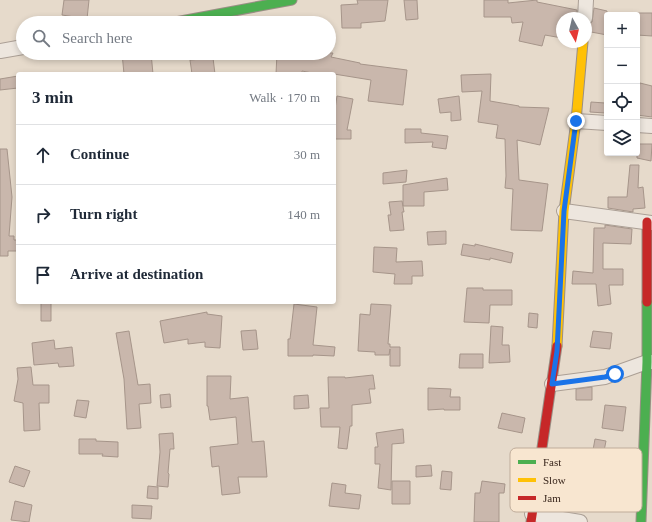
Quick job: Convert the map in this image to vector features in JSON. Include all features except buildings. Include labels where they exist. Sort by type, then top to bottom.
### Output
[{"type":"street","points":[[207,16],[292,0]]},
{"type":"street","points":[[585,12],[586,0]]},
{"type":"street","points":[[0,51],[16,48]]},
{"type":"street","points":[[542,448],[557,351],[564,211],[576,121],[582,48]]},
{"type":"street","points":[[576,121],[604,123]]},
{"type":"street","points":[[640,125],[652,126]]},
{"type":"street","points":[[564,211],[650,222],[649,362],[642,502]]},
{"type":"street","points":[[552,384],[605,377],[649,362]]},
{"type":"street","points":[[641,522],[642,512]]},
{"type":"street","points":[[532,518],[580,522]]},
{"type":"traffic: fast","points":[[207,16],[292,0]]},
{"type":"traffic: fast","points":[[642,495],[647,362],[647,302]]},
{"type":"traffic: fast","points":[[641,512],[641,522]]},
{"type":"traffic: slow","points":[[557,346],[564,211],[576,121],[582,48]]},
{"type":"traffic: jam","points":[[647,222],[647,302]]},
{"type":"traffic: jam","points":[[542,448],[557,346]]},
{"type":"traffic: jam","points":[[531,522],[532,512]]},
{"type":"route","points":[[576,121],[564,211],[557,351],[552,384],[605,377],[615,374]]}]
